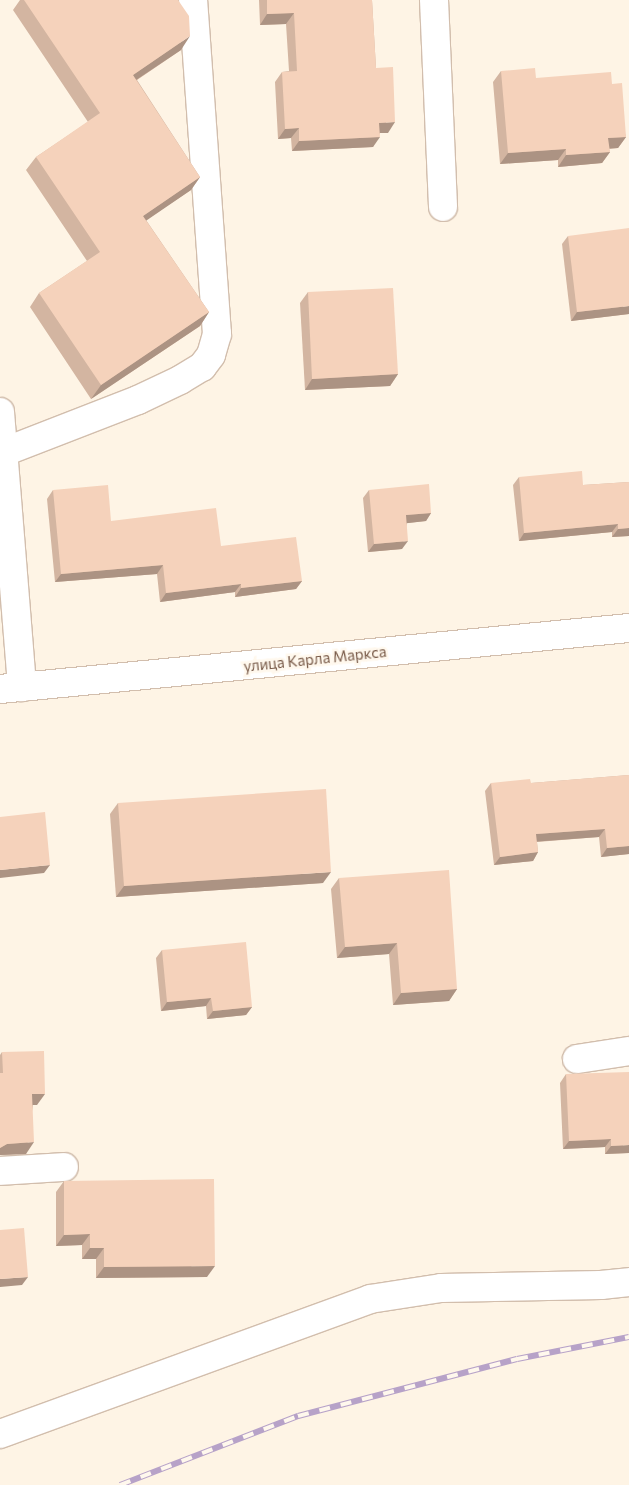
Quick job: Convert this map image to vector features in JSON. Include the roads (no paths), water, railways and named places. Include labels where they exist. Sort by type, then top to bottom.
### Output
[{"type":"street","points":[[4,452],[130,403],[180,380],[202,368],[211,355],[217,334],[193,0]]},
{"type":"street","points":[[434,0],[443,207]]},
{"type":"street","points":[[0,412],[4,452],[11,688]]},
{"type":"street","name":"улица Карла Маркса","points":[[11,688],[629,628]]},
{"type":"street","points":[[577,1059],[629,1051]]},
{"type":"street","points":[[0,1171],[64,1167]]},
{"type":"street","points":[[0,1434],[370,1299],[441,1288],[601,1285],[629,1282]]},
{"type":"railway","points":[[120,1485],[298,1416],[517,1359],[629,1337]]}]
